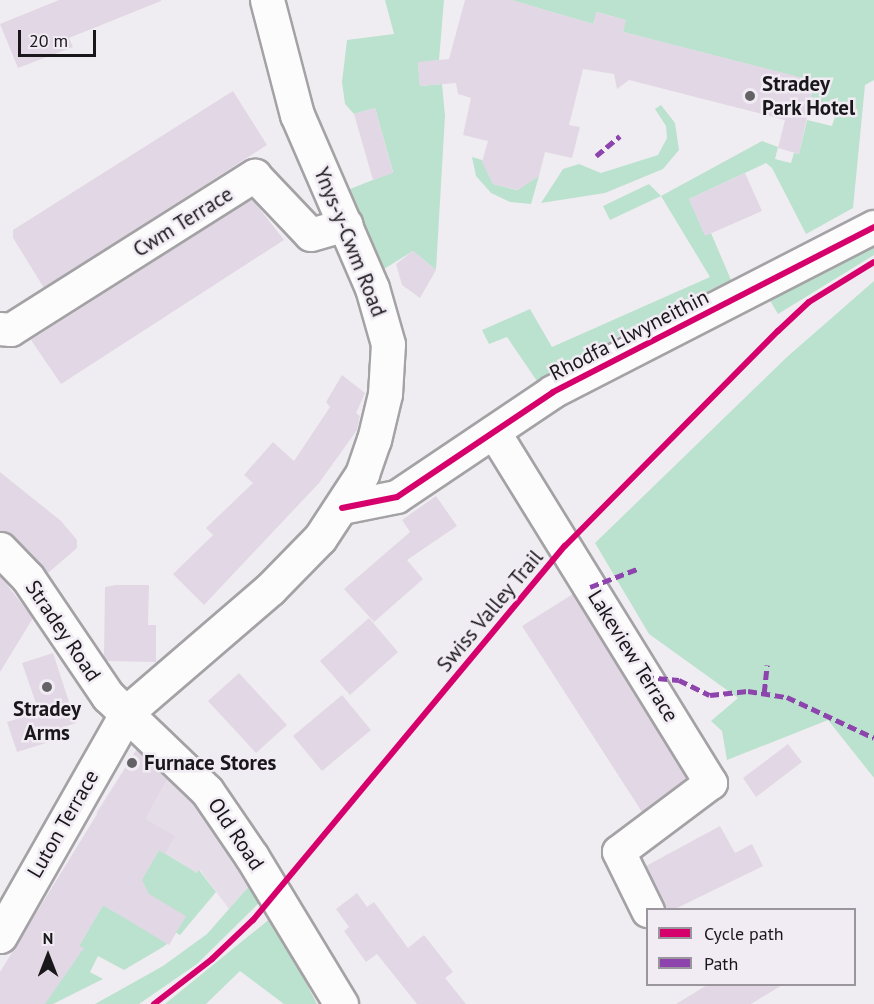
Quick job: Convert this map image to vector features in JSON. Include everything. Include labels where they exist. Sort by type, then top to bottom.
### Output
[{"type":"main road","name":"Ynys-y-Cwm Road","points":[[127,712],[270,590],[320,538],[342,508],[362,474],[374,440],[385,394],[388,344],[372,288],[347,225],[297,115],[267,0]]},
{"type":"main road","name":"Stradey Road","points":[[0,549],[28,578],[108,696],[127,712]]},
{"type":"main road","name":"Old Road","points":[[127,712],[207,791],[252,857],[341,1004]]},
{"type":"main road","name":"Luton Terrace","points":[[0,936],[127,712]]},
{"type":"street","name":"Cwm Terrace","points":[[5,329],[255,176],[311,235],[347,225]]},
{"type":"street","name":"Rhodfa Llwyneithin","points":[[342,508],[398,497],[553,392],[874,227]]},
{"type":"street","name":"Lakeview Terrace","points":[[494,432],[711,783],[619,852],[647,908]]},
{"type":"shaded area","points":[[137,749],[166,767],[171,764],[251,884],[229,909],[200,870],[197,873],[96,813]]},
{"type":"green space","points":[[385,0],[444,0],[439,60],[418,63],[420,86],[442,84],[445,116],[436,270],[413,251],[384,269],[350,189],[393,172],[375,108],[354,114],[345,104],[342,82],[347,40],[394,34]]},
{"type":"green space","points":[[511,0],[874,0],[874,80],[865,85],[853,208],[806,234],[772,168],[766,163],[689,199],[705,235],[711,233],[731,280],[629,330],[539,384],[507,337],[489,344],[482,330],[530,309],[552,347],[710,277],[661,196],[762,141],[778,147],[775,159],[791,163],[794,153],[799,154],[807,120],[832,126],[837,110],[809,103],[814,81],[623,32],[625,20],[597,12],[593,24]]},
{"type":"green space","points":[[661,105],[675,123],[679,150],[663,169],[605,193],[541,203],[563,169],[579,164],[601,173],[658,155],[667,138],[666,126],[655,109]]},
{"type":"green space","points":[[472,157],[482,160],[493,184],[517,190],[539,176],[531,204],[510,202],[491,193],[476,176]]},
{"type":"green space","points":[[649,184],[661,196],[610,220],[603,206]]},
{"type":"green space","points":[[874,239],[874,255],[778,314],[769,299]]},
{"type":"green space","points":[[874,281],[874,778],[828,720],[727,760],[722,731],[711,721],[738,698],[649,634],[595,543],[787,357]]},
{"type":"green space","points":[[159,850],[197,873],[199,870],[216,892],[180,935],[157,921],[167,944],[163,947],[124,970],[98,956],[90,972],[103,979],[53,1004],[40,1004],[49,997],[103,905],[120,915]]},
{"type":"green space","points":[[251,884],[263,899],[197,964],[139,1004],[95,1004],[163,966],[207,934]]},
{"type":"green space","points":[[272,917],[317,1004],[284,1004],[240,971],[206,1004],[165,1004]]},
{"type":"building","points":[[59,0],[161,1],[69,38],[73,47],[18,68],[0,24]]},
{"type":"building","name":"Stradey Park Hotel","points":[[465,0],[511,0],[593,24],[596,12],[626,20],[623,32],[815,81],[799,154],[778,148],[785,120],[629,80],[617,89],[614,74],[583,69],[569,125],[580,127],[572,158],[545,152],[539,176],[518,190],[493,184],[482,162],[488,141],[463,135],[471,98],[458,94],[456,83],[420,86],[418,62],[449,59]]},
{"type":"building","points":[[233,91],[267,145],[44,288],[13,238],[13,230]]},
{"type":"building","points":[[375,108],[393,173],[373,180],[354,114]]},
{"type":"building","points":[[745,173],[762,211],[705,236],[689,199]]},
{"type":"building","points":[[252,199],[284,240],[61,384],[31,340]]},
{"type":"building","points":[[413,251],[436,270],[420,298],[402,285],[396,264]]},
{"type":"building","points":[[342,375],[365,393],[356,413],[360,416],[357,430],[319,483],[204,605],[173,574],[213,535],[206,528],[253,483],[244,475],[273,442],[294,461],[330,407],[326,402]]},
{"type":"building","points":[[0,472],[61,521],[77,540],[77,548],[48,573],[13,536],[0,531]]},
{"type":"building","points":[[436,496],[457,526],[407,560],[423,579],[374,622],[344,589],[410,532],[402,520]]},
{"type":"building","points":[[0,576],[33,618],[0,672]]},
{"type":"building","points":[[149,585],[148,625],[156,625],[156,662],[107,661],[104,657],[105,587]]},
{"type":"building","points":[[573,594],[687,778],[642,812],[522,626]]},
{"type":"building","points":[[369,618],[398,652],[350,695],[320,661]]},
{"type":"building","name":"Stradey Arms","points":[[53,653],[76,723],[43,734],[46,743],[17,752],[7,722],[39,712],[22,663]]},
{"type":"building","points":[[239,673],[287,725],[256,753],[208,701]]},
{"type":"building","points":[[342,695],[371,730],[322,771],[293,736]]},
{"type":"building","points":[[788,744],[802,762],[756,797],[743,778]]},
{"type":"building","points":[[137,749],[167,779],[145,819],[175,836],[165,854],[159,850],[142,880],[149,894],[186,916],[169,945],[103,905],[79,946],[84,948],[45,1004],[0,1004],[0,972]]},
{"type":"building","points":[[720,826],[735,853],[752,844],[763,866],[677,908],[666,908],[646,866]]},
{"type":"building","points":[[357,893],[367,907],[374,902],[408,948],[424,935],[453,972],[445,978],[466,1004],[417,1004],[377,954],[366,962],[344,931],[349,927],[336,909]]},
{"type":"building","points":[[706,986],[781,986],[751,1004],[676,1004]]},
{"type":"marked path","points":[[596,156],[620,136]]},
{"type":"marked path","points":[[590,587],[637,569]]},
{"type":"marked path","points":[[764,693],[767,665]]},
{"type":"marked path","points":[[645,677],[679,680],[710,695],[748,691],[787,697],[874,738]]},
{"type":"cycle path","points":[[342,508],[397,497],[553,392],[874,227]]},
{"type":"cycle path","name":"Swiss Valley Trail","points":[[154,1004],[212,959],[253,920],[565,546],[809,302],[874,262]]},
{"type":"place","name":"Stradey Park Hotel","points":[[750,96]]},
{"type":"place","name":"Stradey Arms","points":[[47,687]]},
{"type":"place","name":"Furnace Stores","points":[[132,763]]}]
